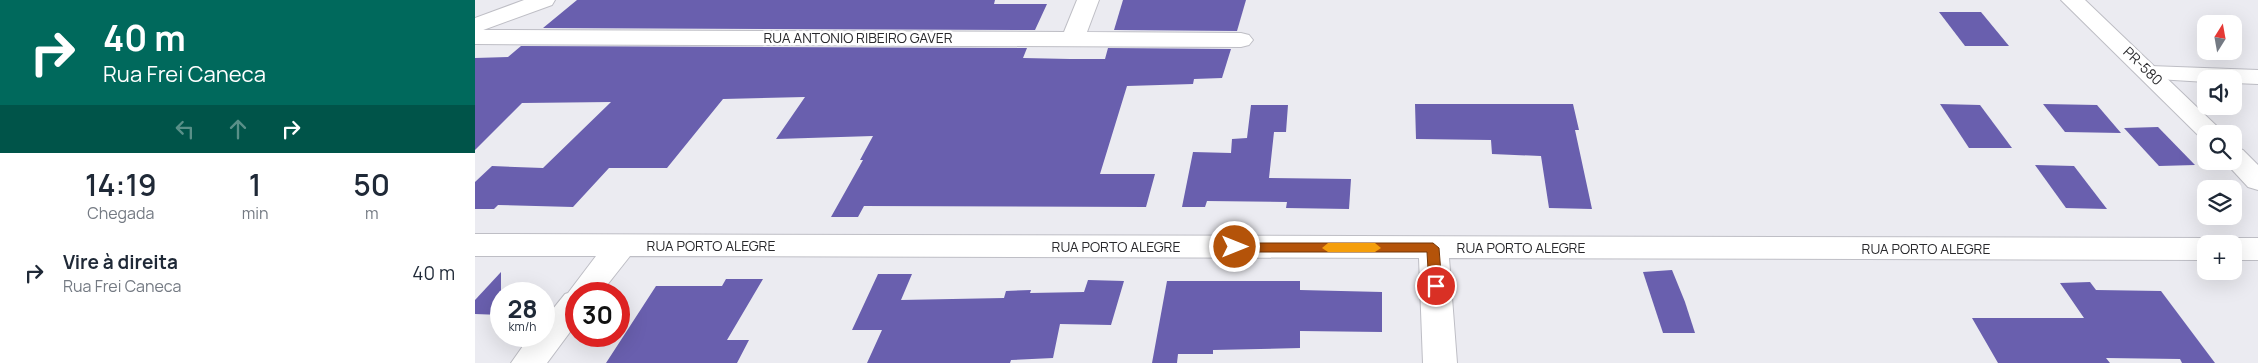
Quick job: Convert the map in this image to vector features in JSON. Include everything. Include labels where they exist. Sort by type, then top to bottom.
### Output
[{"type":"street","points":[[475,26],[543,0]]},
{"type":"street","points":[[1073,39],[1088,0]]},
{"type":"street","name":"PR-580","points":[[2072,0],[2151,73],[2203,125]]},
{"type":"street","name":"RUA ANTONIO RIBEIRO GAVER","points":[[475,37],[1241,40]]},
{"type":"street","points":[[2151,73],[2258,76]]},
{"type":"street","points":[[2242,164],[2258,181]]},
{"type":"street","name":"RUA PORTO ALEGRE","points":[[475,245],[2197,249]]},
{"type":"street","points":[[592,282],[621,246]]},
{"type":"street","points":[[1433,248],[1440,363]]},
{"type":"street","points":[[2242,249],[2258,249]]},
{"type":"street","points":[[528,363],[565,316]]},
{"type":"building","points":[[577,0],[995,0],[994,4],[1047,4],[1035,30],[543,28]]},
{"type":"building","points":[[1123,0],[1246,0],[1237,31],[1114,30]]},
{"type":"building","points":[[1939,12],[1981,12],[2009,46],[1965,46]]},
{"type":"building","points":[[521,46],[1027,48],[1023,58],[1070,59],[1105,59],[1108,48],[1231,49],[1222,78],[1194,79],[1193,84],[1127,86],[1100,174],[1155,174],[1146,207],[864,206],[858,217],[831,217],[863,160],[860,160],[873,136],[776,139],[805,97],[723,99],[667,168],[609,168],[573,207],[498,205],[494,209],[475,209],[475,182],[492,166],[543,168],[611,102],[522,103],[475,150],[475,58],[508,57]]},
{"type":"building","points":[[1415,104],[1573,104],[1579,130],[1575,130],[1592,209],[1549,208],[1541,156],[1492,154],[1491,140],[1416,139]]},
{"type":"building","points":[[1940,104],[1980,105],[2012,148],[1969,148]]},
{"type":"building","points":[[2043,104],[2097,105],[2121,133],[2065,132]]},
{"type":"building","points":[[1251,105],[1288,105],[1286,132],[1274,132],[1269,178],[1351,179],[1349,209],[1286,208],[1287,202],[1207,201],[1205,207],[1182,207],[1193,152],[1231,153],[1232,139],[1247,138]]},
{"type":"building","points":[[2158,127],[2195,165],[2159,166],[2124,128]]},
{"type":"building","points":[[2035,165],[2074,166],[2107,209],[2066,208]]},
{"type":"building","points":[[1672,270],[1695,333],[1663,333],[1643,272]]},
{"type":"building","points":[[501,272],[501,282],[492,282]]},
{"type":"building","points":[[878,274],[912,274],[901,300],[1004,298],[1006,291],[1031,290],[1030,293],[1084,292],[1088,280],[1124,281],[1111,325],[1060,324],[1053,358],[1011,360],[1010,363],[867,363],[882,330],[852,330]]},
{"type":"building","points":[[726,279],[763,279],[727,340],[749,340],[737,363],[606,363],[616,347],[630,347],[630,326],[656,286],[722,286]]},
{"type":"building","points":[[1167,281],[1300,281],[1300,290],[1382,292],[1382,332],[1300,331],[1300,348],[1213,350],[1213,354],[1178,354],[1177,363],[1152,363]]},
{"type":"building","points":[[2090,282],[2096,290],[2161,291],[2215,363],[2182,363],[2180,359],[2106,358],[2110,363],[1998,363],[1972,318],[2084,318],[2060,283]]},
{"type":"building","points":[[490,284],[490,315],[475,314],[475,300]]},
{"type":"slow traffic","points":[[1328,248],[1375,248]]},
{"type":"route","points":[[1235,247],[1433,248],[1436,286]]}]
